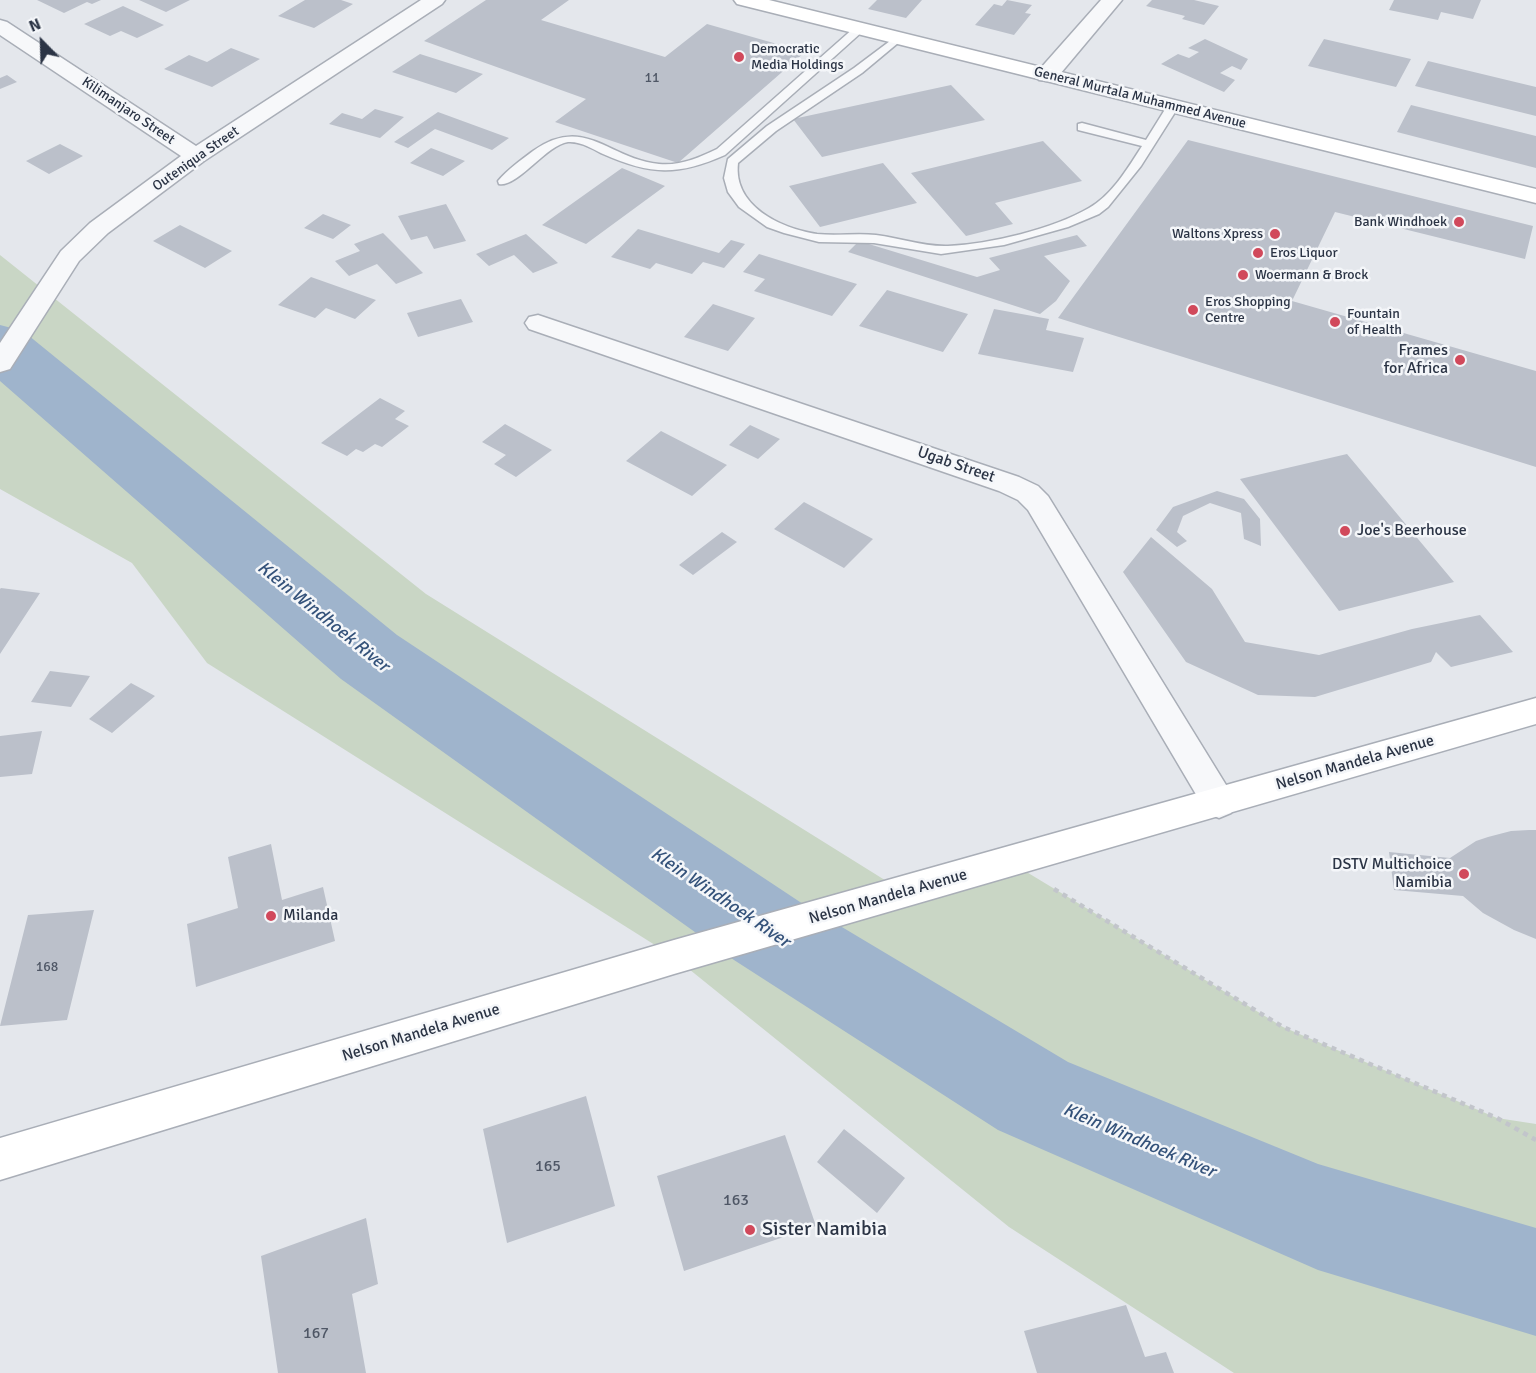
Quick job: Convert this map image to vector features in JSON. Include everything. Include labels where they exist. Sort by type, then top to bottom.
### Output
[{"type":"main road","name":"General Murtala Muhammed Avenue","points":[[744,0],[1536,196]]},
{"type":"main road","name":"Nelson Mandela Avenue","points":[[0,1159],[662,961],[1536,711]]},
{"type":"street","name":"Outeniqua Street","points":[[0,363],[70,256],[99,228],[196,156],[435,0]]},
{"type":"street","points":[[1047,75],[1112,0]]},
{"type":"street","name":"Kilimanjaro Street","points":[[0,26],[196,156]]},
{"type":"street","name":"Ugab Street","points":[[538,323],[1010,484],[1028,493],[1038,503],[1219,803]]},
{"type":"lane","points":[[504,181],[556,142],[568,138],[586,142],[627,160],[664,170],[690,166],[721,152],[860,29]]},
{"type":"lane","points":[[898,38],[878,58],[803,107],[732,162],[728,172],[729,180],[739,201],[756,216],[789,230],[818,238],[871,238],[948,250],[1032,233],[1095,210],[1114,195],[1173,106]]},
{"type":"lane","points":[[1082,127],[1148,144]]},
{"type":"path","points":[[1010,862],[1283,1027],[1497,1118],[1536,1140]]},
{"type":"green space","points":[[0,255],[426,594],[904,892],[1010,862],[1283,1027],[1497,1118],[1536,1124],[1536,1373],[1234,1373],[1009,1227],[674,957],[207,663],[132,563],[0,489]]},
{"type":"building","points":[[37,0],[101,0],[92,4],[87,2],[64,13]]},
{"type":"building","points":[[139,0],[190,0],[166,12]]},
{"type":"building","points":[[305,0],[341,0],[353,4],[314,28],[278,16]]},
{"type":"building","points":[[486,0],[569,0],[541,20],[665,57],[707,24],[805,52],[678,163],[555,122],[586,99],[424,41]]},
{"type":"building","points":[[877,0],[922,0],[906,18],[868,9]]},
{"type":"building","points":[[1007,0],[1032,5],[1025,13],[1031,14],[1014,35],[975,25],[994,4],[1002,6]]},
{"type":"building","points":[[1152,0],[1194,0],[1219,6],[1204,25],[1182,19],[1185,16],[1146,6]]},
{"type":"building","points":[[1394,0],[1481,0],[1473,19],[1441,12],[1438,20],[1389,10]]},
{"type":"building","points":[[123,6],[164,25],[137,38],[121,31],[110,36],[84,24]]},
{"type":"building","points":[[1205,39],[1248,59],[1241,70],[1232,66],[1220,73],[1235,80],[1224,92],[1161,64],[1178,54],[1189,58],[1199,52],[1188,48]]},
{"type":"building","points":[[1324,39],[1411,59],[1396,87],[1308,66]]},
{"type":"building","points":[[231,48],[260,59],[212,87],[164,69],[189,55],[207,62]]},
{"type":"building","points":[[420,54],[483,74],[456,93],[392,72]]},
{"type":"building","points":[[1428,61],[1536,87],[1536,116],[1415,86]]},
{"type":"building","points":[[7,75],[17,82],[0,89],[0,78]]},
{"type":"building","points":[[951,85],[985,120],[822,157],[793,119]]},
{"type":"building","points":[[1411,105],[1536,136],[1536,168],[1397,132]]},
{"type":"building","points":[[375,109],[404,117],[380,138],[329,124],[342,113],[362,119]]},
{"type":"building","points":[[438,112],[509,138],[492,150],[435,129],[408,148],[394,142]]},
{"type":"building","name":"Eros Shopping Centre","points":[[1188,140],[1533,226],[1525,259],[1335,212],[1292,301],[1536,371],[1536,467],[1058,318]]},
{"type":"building","points":[[1043,141],[1082,181],[995,203],[1013,224],[966,236],[911,173]]},
{"type":"building","points":[[60,144],[83,156],[49,174],[26,161]]},
{"type":"building","points":[[431,148],[465,161],[443,176],[410,163]]},
{"type":"building","points":[[883,163],[917,203],[820,227],[789,186]]},
{"type":"building","points":[[622,168],[665,186],[586,244],[542,225]]},
{"type":"building","points":[[446,204],[466,241],[434,249],[427,236],[411,240],[398,216]]},
{"type":"building","points":[[323,214],[351,225],[333,239],[304,228]]},
{"type":"building","points":[[180,225],[232,251],[205,268],[153,241]]},
{"type":"building","points":[[638,229],[719,253],[731,240],[745,244],[724,268],[703,262],[692,274],[656,263],[650,269],[611,257]]},
{"type":"building","points":[[383,233],[423,273],[396,284],[377,264],[349,276],[335,261],[360,251],[354,244]]},
{"type":"building","points":[[526,234],[558,263],[533,273],[514,255],[489,266],[476,254]]},
{"type":"building","points":[[1077,235],[1087,246],[1044,256],[1070,281],[1056,301],[1040,314],[848,252],[859,241],[977,277],[1000,270],[989,258]]},
{"type":"building","points":[[759,254],[857,284],[832,316],[754,291],[765,279],[743,272]]},
{"type":"building","points":[[311,277],[376,300],[355,319],[326,308],[315,318],[278,305]]},
{"type":"building","points":[[887,290],[968,314],[943,352],[859,326]]},
{"type":"building","points":[[461,299],[473,322],[418,337],[407,313]]},
{"type":"building","points":[[713,304],[755,318],[728,351],[684,337]]},
{"type":"building","points":[[994,309],[1049,319],[1046,330],[1084,338],[1073,372],[978,354]]},
{"type":"building","points":[[380,398],[405,411],[395,419],[409,426],[382,447],[375,444],[363,452],[356,449],[347,456],[321,443]]},
{"type":"building","points":[[505,424],[552,450],[516,477],[494,464],[506,455],[482,442]]},
{"type":"building","points":[[750,425],[780,439],[758,459],[729,445]]},
{"type":"building","points":[[661,431],[727,465],[692,496],[626,461]]},
{"type":"building","name":"Joe's Beerhouse","points":[[1347,454],[1454,582],[1339,611],[1240,479]]},
{"type":"building","points":[[1217,491],[1244,499],[1260,519],[1261,546],[1244,539],[1241,513],[1210,503],[1183,516],[1177,532],[1187,541],[1177,547],[1156,530],[1173,507]]},
{"type":"building","points":[[804,502],[873,539],[844,568],[774,529]]},
{"type":"building","points":[[722,532],[737,542],[693,575],[679,565]]},
{"type":"building","points":[[1151,537],[1212,589],[1245,642],[1319,655],[1412,629],[1480,615],[1513,652],[1451,667],[1436,652],[1431,662],[1315,697],[1258,695],[1186,662],[1123,572]]},
{"type":"building","points":[[0,589],[40,593],[0,654]]},
{"type":"building","points":[[50,671],[90,676],[71,707],[31,702]]},
{"type":"building","points":[[131,683],[155,696],[112,733],[89,719]]},
{"type":"building","points":[[42,731],[32,774],[0,777],[0,736]]},
{"type":"building","name":"DSTV Multichoice Namibia","points":[[1536,830],[1536,939],[1483,913],[1463,896],[1394,890],[1389,852],[1450,858],[1476,841],[1488,837],[1511,831]]},
{"type":"building","name":"Milanda","points":[[271,844],[282,900],[323,887],[335,941],[196,987],[187,924],[238,908],[228,857]]},
{"type":"building","points":[[94,910],[67,1020],[0,1026],[28,915]]},
{"type":"building","points":[[586,1096],[615,1206],[507,1243],[483,1129]]},
{"type":"building","points":[[844,1129],[905,1178],[877,1213],[817,1162]]},
{"type":"building","points":[[785,1135],[816,1226],[684,1271],[657,1176]]},
{"type":"building","points":[[366,1218],[378,1284],[352,1294],[366,1373],[278,1373],[261,1256]]},
{"type":"building","points":[[1126,1305],[1145,1357],[1166,1352],[1174,1373],[1037,1373],[1024,1331]]},
{"type":"waterway","name":"Klein Windhoek River","points":[[0,346],[369,657],[767,931],[1033,1096],[1318,1217],[1536,1282]]},
{"type":"place","name":"Democratic Media Holdings","points":[[739,57]]},
{"type":"place","name":"Bank Windhoek","points":[[1459,222]]},
{"type":"place","name":"Waltons Xpress","points":[[1275,234]]},
{"type":"place","name":"Eros Liquor","points":[[1258,253]]},
{"type":"place","name":"Woermann & Brock","points":[[1243,275]]},
{"type":"place","name":"Eros Shopping Centre","points":[[1193,310]]},
{"type":"place","name":"Fountain of Health","points":[[1335,322]]},
{"type":"place","name":"Frames for Africa","points":[[1460,360]]},
{"type":"place","name":"Joe's Beerhouse","points":[[1345,531]]},
{"type":"place","name":"DSTV Multichoice Namibia","points":[[1464,874]]},
{"type":"place","name":"Milanda","points":[[271,916]]},
{"type":"place","name":"Sister Namibia","points":[[750,1230]]}]
